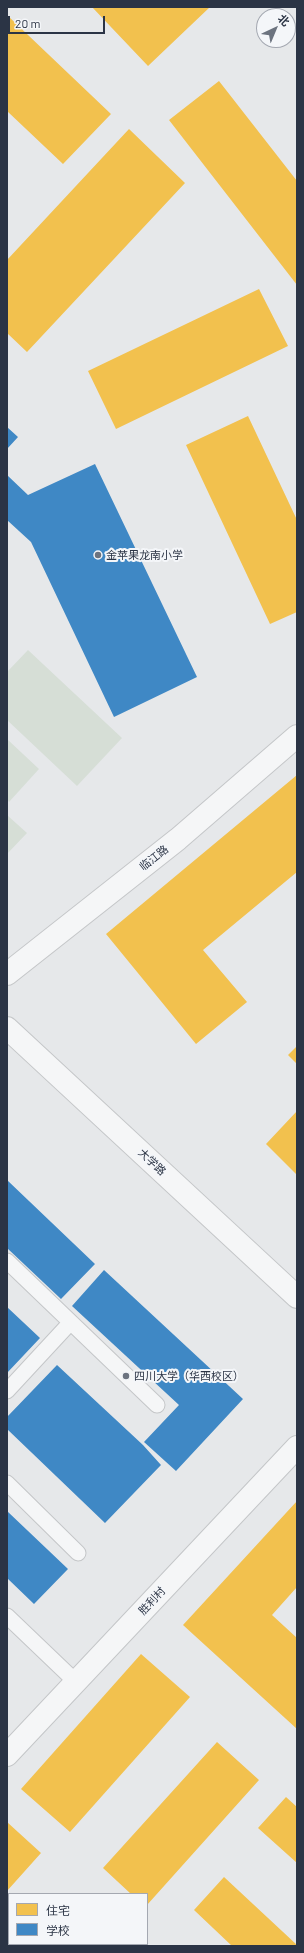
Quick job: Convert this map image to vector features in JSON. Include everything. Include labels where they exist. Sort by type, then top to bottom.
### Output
[{"type":"street","name":"临江路","points":[[7,974],[178,839],[297,736]]},
{"type":"street","name":"大学路","points":[[7,1028],[297,1297]]},
{"type":"street","name":"胜利村","points":[[7,1755],[297,1447]]},
{"type":"lane","points":[[7,1261],[157,1405]]},
{"type":"lane","points":[[7,1391],[70,1323]]},
{"type":"lane","points":[[7,1483],[78,1553]]},
{"type":"lane","points":[[7,1616],[76,1682]]},
{"type":"shaded area","points":[[28,650],[122,738],[77,786],[7,720],[7,672]]},
{"type":"shaded area","points":[[7,739],[39,769],[9,802],[7,799]]},
{"type":"shaded area","points":[[7,815],[27,833],[7,854]]},
{"type":"building: 住宅","points":[[92,7],[210,7],[148,66]]},
{"type":"building: 住宅","points":[[7,15],[111,114],[63,164],[7,111]]},
{"type":"building: 住宅","points":[[219,81],[297,181],[297,285],[169,120]]},
{"type":"building: 住宅","points":[[129,129],[185,183],[27,352],[7,333],[7,260]]},
{"type":"building: 住宅","points":[[259,289],[288,346],[116,429],[88,371]]},
{"type":"building: 住宅","points":[[248,416],[297,520],[297,612],[270,624],[186,445]]},
{"type":"building: 住宅","points":[[297,775],[297,872],[203,950],[247,1002],[196,1044],[106,934]]},
{"type":"building: 住宅","points":[[297,1046],[297,1064],[288,1055]]},
{"type":"building: 住宅","points":[[297,1111],[297,1175],[266,1144]]},
{"type":"building: 住宅","points":[[297,1501],[297,1587],[272,1615],[297,1638],[297,1729],[183,1625]]},
{"type":"building: 住宅","points":[[141,1654],[190,1697],[70,1832],[21,1789]]},
{"type":"building: 住宅","points":[[217,1742],[259,1780],[148,1904],[148,1893],[130,1893],[103,1868]]},
{"type":"building: 住宅","points":[[286,1797],[297,1807],[297,1863],[258,1828]]},
{"type":"building: 住宅","points":[[7,1822],[41,1853],[7,1891]]},
{"type":"building: 住宅","points":[[224,1877],[297,1946],[232,1946],[194,1910]]},
{"type":"building: 住宅","points":[[8,1932],[8,1945],[39,1946],[7,1946]]},
{"type":"building: 学校","points":[[7,427],[18,437],[7,449]]},
{"type":"building: 学校","points":[[95,464],[197,677],[114,717],[31,542],[7,520],[7,475],[28,495]]},
{"type":"building: 学校","points":[[7,1180],[95,1264],[61,1299],[7,1248]]},
{"type":"building: 学校","points":[[104,1270],[243,1399],[176,1471],[144,1442],[179,1405],[72,1306]]},
{"type":"building: 学校","points":[[7,1307],[40,1338],[7,1373]]},
{"type":"building: 学校","points":[[57,1365],[143,1445],[161,1465],[105,1523],[7,1429],[7,1417]]},
{"type":"building: 学校","points":[[7,1511],[68,1569],[34,1604],[7,1578]]},
{"type":"place","name":"金苹果龙南小学","points":[[98,555]]},
{"type":"place","name":"四川大学（华西校区）","points":[[126,1376]]}]
